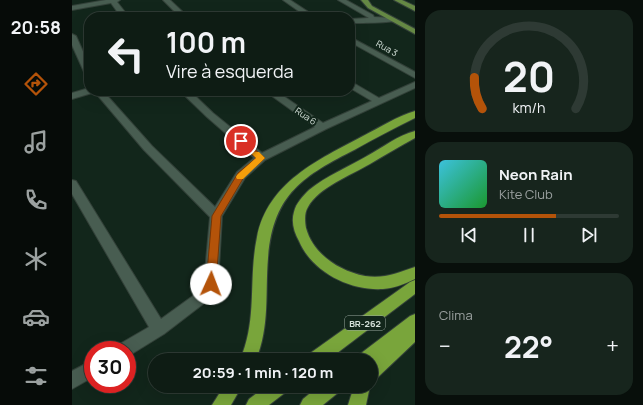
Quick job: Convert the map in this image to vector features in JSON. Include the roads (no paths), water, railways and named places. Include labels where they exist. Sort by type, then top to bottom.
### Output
[{"type":"highway","points":[[252,353],[259,326],[261,306],[262,240],[268,222],[279,200],[293,182],[306,171],[415,114]]},
{"type":"highway","points":[[415,134],[320,188],[303,204],[298,218],[302,237],[315,258],[340,274],[369,282],[384,282],[398,280],[415,273]]},
{"type":"highway","name":"BR-262","points":[[324,353],[415,286]]},
{"type":"highway","name":"BR-262","points":[[375,353],[415,321]]},
{"type":"highway","points":[[378,366],[415,332]]},
{"type":"highway","points":[[221,405],[229,393]]},
{"type":"highway","points":[[255,405],[271,393]]},
{"type":"highway","points":[[309,405],[324,393]]},
{"type":"highway","points":[[357,405],[359,393]]},
{"type":"main road","points":[[364,0],[370,7],[415,32]]},
{"type":"main road","points":[[398,0],[415,9]]},
{"type":"street","points":[[72,8],[114,0],[122,12]]},
{"type":"street","points":[[166,0],[179,12]]},
{"type":"street","points":[[286,0],[304,12]]},
{"type":"street","points":[[341,0],[372,16]]},
{"type":"street","points":[[357,0],[370,7]]},
{"type":"street","points":[[362,20],[379,12]]},
{"type":"street","points":[[355,21],[393,20]]},
{"type":"street","points":[[72,36],[84,63]]},
{"type":"street","name":"Rua 3","points":[[355,42],[415,75]]},
{"type":"street","points":[[136,343],[159,329],[202,297],[211,284],[216,216],[241,175],[261,158],[322,127],[415,85]]},
{"type":"street","points":[[355,87],[378,101]]},
{"type":"street","points":[[72,96],[84,92]]},
{"type":"street","points":[[102,96],[148,148],[216,216]]},
{"type":"street","points":[[190,96],[210,115],[261,158]]},
{"type":"street","name":"Rua 6","points":[[277,96],[322,127]]},
{"type":"street","points":[[72,184],[159,329]]},
{"type":"street","points":[[72,381],[84,374]]}]
